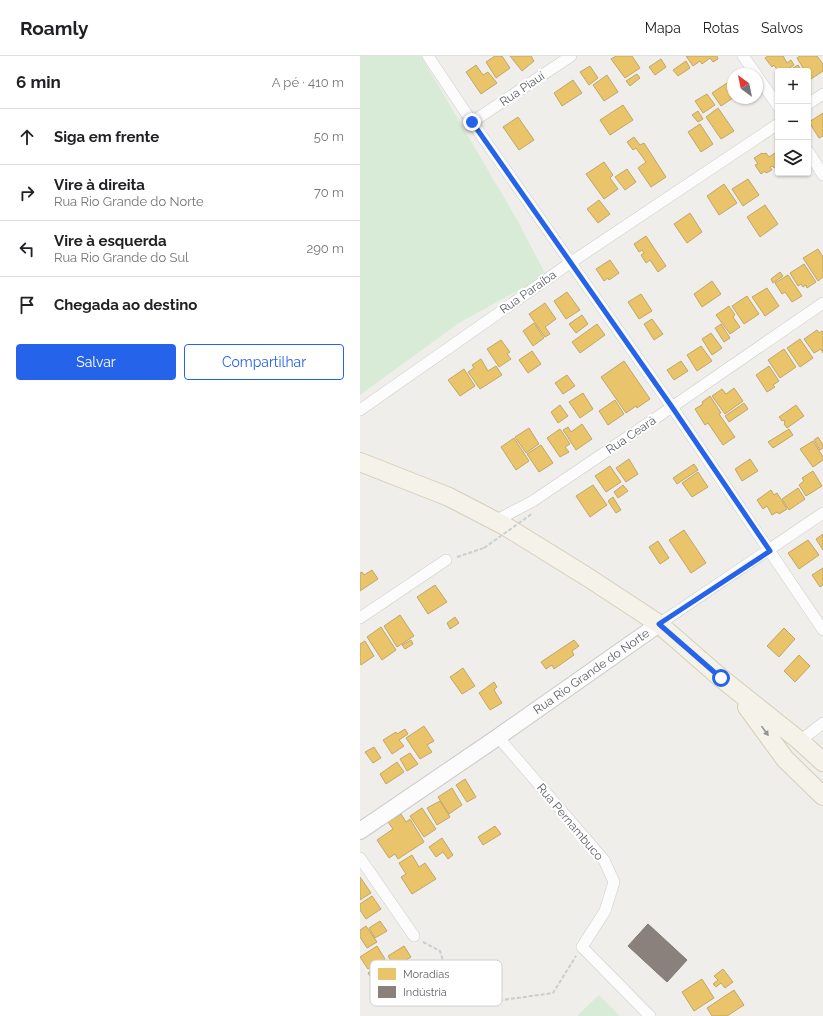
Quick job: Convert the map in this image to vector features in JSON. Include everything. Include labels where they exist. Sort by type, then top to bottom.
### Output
[{"type":"main road","points":[[360,462],[448,497],[495,521],[589,578],[659,624],[734,688],[800,740],[823,762]]},
{"type":"main road","points":[[734,688],[785,759],[823,796]]},
{"type":"street","points":[[428,56],[570,263],[672,407],[823,630]]},
{"type":"street","name":"Rua Piauí","points":[[472,122],[571,56]]},
{"type":"street","points":[[743,56],[751,68]]},
{"type":"street","points":[[763,85],[777,104]]},
{"type":"street","points":[[811,102],[823,94]]},
{"type":"street","name":"Rua Paraíba","points":[[360,410],[570,263],[775,126]]},
{"type":"street","points":[[811,156],[823,175]]},
{"type":"street","name":"Rua Ceará","points":[[495,521],[533,501],[823,303]]},
{"type":"street","name":"Rua Rio Grande do Norte","points":[[360,831],[498,737],[659,624],[770,551],[823,513]]},
{"type":"street","points":[[360,618],[446,560]]},
{"type":"street","points":[[800,740],[823,723]]},
{"type":"street","name":"Rua Pernambuco","points":[[498,737],[604,860],[614,882],[605,911],[582,947]]},
{"type":"street","points":[[360,858],[414,936]]},
{"type":"street","points":[[582,947],[650,1016]]},
{"type":"path","points":[[446,560],[484,548],[533,513]]},
{"type":"path","points":[[414,936],[440,951],[443,960]]},
{"type":"path","points":[[502,1000],[553,993],[582,947]]},
{"type":"green space","points":[[360,56],[421,56],[516,218],[546,275],[459,323],[360,395]]},
{"type":"green space","points":[[599,995],[620,1016],[577,1016]]},
{"type":"building: Moradias","points":[[495,56],[502,56],[510,68],[496,78],[486,62]]},
{"type":"building: Moradias","points":[[510,56],[531,56],[534,61],[522,71]]},
{"type":"building: Moradias","points":[[616,56],[632,56],[640,68],[625,78],[611,59]]},
{"type":"building: Moradias","points":[[686,56],[717,56],[718,59],[713,62],[710,58],[702,64],[700,61],[693,66]]},
{"type":"building: Moradias","points":[[768,56],[783,56],[787,63],[791,60],[794,65],[790,68],[776,68],[774,65],[772,67],[765,58]]},
{"type":"building: Moradias","points":[[800,56],[817,56],[823,64],[823,71],[811,79],[811,68],[803,68],[797,58]]},
{"type":"building: Moradias","points":[[661,59],[666,67],[655,75],[649,67]]},
{"type":"building: Moradias","points":[[686,61],[690,68],[678,76],[673,70]]},
{"type":"building: Moradias","points":[[476,65],[483,75],[488,72],[497,83],[481,94],[466,72]]},
{"type":"building: Moradias","points":[[798,65],[800,68],[793,68]]},
{"type":"building: Moradias","points":[[590,66],[598,78],[589,85],[580,72]]},
{"type":"building: Moradias","points":[[637,74],[640,78],[630,86],[626,81]]},
{"type":"building: Moradias","points":[[607,75],[618,92],[604,101],[593,85]]},
{"type":"building: Moradias","points":[[573,80],[582,93],[562,106],[554,93]]},
{"type":"building: Moradias","points":[[727,83],[727,102],[721,106],[712,93]]},
{"type":"building: Moradias","points":[[707,94],[715,105],[703,113],[695,101]]},
{"type":"building: Moradias","points":[[623,105],[633,120],[610,135],[600,120]]},
{"type":"building: Moradias","points":[[718,108],[734,131],[721,139],[706,117]]},
{"type":"building: Moradias","points":[[698,111],[703,119],[698,122],[692,115]]},
{"type":"building: Moradias","points":[[823,113],[823,136],[819,138],[811,125],[811,121]]},
{"type":"building: Moradias","points":[[518,117],[534,140],[519,150],[503,127]]},
{"type":"building: Moradias","points":[[700,124],[713,144],[701,152],[688,132]]},
{"type":"building: Moradias","points":[[634,137],[640,145],[644,143],[666,177],[651,187],[638,168],[646,162],[636,148],[633,150],[627,142]]},
{"type":"building: Moradias","points":[[762,153],[766,153],[769,157],[775,153],[775,168],[773,166],[770,167],[772,170],[766,173],[765,171],[761,174],[755,165],[758,164],[754,158]]},
{"type":"building: Moradias","points":[[604,162],[613,175],[610,178],[618,189],[604,199],[586,174]]},
{"type":"building: Moradias","points":[[627,169],[636,182],[625,190],[615,177]]},
{"type":"building: Moradias","points":[[748,179],[759,195],[743,206],[732,189]]},
{"type":"building: Moradias","points":[[724,184],[737,203],[719,215],[707,196]]},
{"type":"building: Moradias","points":[[599,200],[610,214],[598,223],[587,209]]},
{"type":"building: Moradias","points":[[765,205],[778,224],[760,237],[747,217]]},
{"type":"building: Moradias","points":[[690,213],[702,232],[687,243],[674,224]]},
{"type":"building: Moradias","points":[[646,236],[666,266],[658,272],[650,260],[646,263],[641,255],[644,253],[642,250],[639,252],[634,244]]},
{"type":"building: Moradias","points":[[818,249],[823,257],[823,277],[818,281],[803,258]]},
{"type":"building: Moradias","points":[[610,260],[619,273],[609,280],[608,278],[604,281],[596,269]]},
{"type":"building: Moradias","points":[[804,264],[816,282],[807,288],[806,285],[803,287],[801,284],[798,286],[790,273]]},
{"type":"building: Moradias","points":[[780,272],[783,276],[773,283],[771,279]]},
{"type":"building: Moradias","points":[[788,275],[802,296],[792,302],[785,292],[782,294],[775,283]]},
{"type":"building: Moradias","points":[[712,281],[721,294],[702,307],[694,294]]},
{"type":"building: Moradias","points":[[767,288],[779,306],[765,316],[752,297]]},
{"type":"building: Moradias","points":[[567,292],[580,310],[566,319],[554,301]]},
{"type":"building: Moradias","points":[[641,294],[652,311],[639,319],[628,302]]},
{"type":"building: Moradias","points":[[747,296],[759,314],[744,324],[732,306]]},
{"type":"building: Moradias","points":[[545,303],[556,319],[545,327],[550,334],[545,337],[529,314]]},
{"type":"building: Moradias","points":[[729,306],[735,315],[733,317],[740,327],[730,334],[716,315]]},
{"type":"building: Moradias","points":[[582,315],[588,324],[576,333],[569,324]]},
{"type":"building: Moradias","points":[[652,319],[663,334],[654,340],[644,324]]},
{"type":"building: Moradias","points":[[534,323],[544,338],[533,346],[523,331]]},
{"type":"building: Moradias","points":[[597,324],[605,335],[580,353],[572,342]]},
{"type":"building: Moradias","points":[[721,324],[730,338],[724,342],[715,328]]},
{"type":"building: Moradias","points":[[817,330],[819,333],[822,331],[823,332],[823,353],[821,349],[814,353],[804,339]]},
{"type":"building: Moradias","points":[[711,333],[722,348],[712,355],[702,339]]},
{"type":"building: Moradias","points":[[800,339],[813,358],[800,367],[787,348]]},
{"type":"building: Moradias","points":[[501,340],[510,352],[507,354],[511,359],[499,367],[487,349]]},
{"type":"building: Moradias","points":[[701,346],[712,361],[697,371],[687,355]]},
{"type":"building: Moradias","points":[[784,349],[796,367],[780,378],[768,360]]},
{"type":"building: Moradias","points":[[532,351],[541,364],[528,373],[519,360]]},
{"type":"building: Moradias","points":[[481,359],[488,371],[496,366],[502,375],[480,389],[468,372],[474,368],[472,365]]},
{"type":"building: Moradias","points":[[624,361],[650,399],[637,408],[636,406],[626,413],[601,377]]},
{"type":"building: Moradias","points":[[681,361],[688,371],[674,380],[667,370]]},
{"type":"building: Moradias","points":[[769,366],[779,381],[773,385],[775,387],[767,392],[756,375]]},
{"type":"building: Moradias","points":[[464,369],[475,386],[460,396],[448,380]]},
{"type":"building: Moradias","points":[[567,375],[575,386],[563,394],[555,383]]},
{"type":"building: Moradias","points":[[734,388],[743,401],[725,414],[712,396],[722,389],[726,394]]},
{"type":"building: Moradias","points":[[583,393],[593,409],[580,418],[569,402]]},
{"type":"building: Moradias","points":[[710,396],[721,413],[719,414],[735,437],[723,445],[708,423],[705,425],[695,409],[703,404],[702,402]]},
{"type":"building: Moradias","points":[[615,400],[624,414],[608,425],[599,411]]},
{"type":"building: Moradias","points":[[744,403],[748,409],[729,422],[725,416]]},
{"type":"building: Moradias","points":[[560,405],[568,416],[558,423],[551,412]]},
{"type":"building: Moradias","points":[[796,405],[804,416],[787,428],[784,424],[784,420],[782,421],[779,417]]},
{"type":"building: Moradias","points":[[582,424],[592,439],[576,450],[563,430],[568,427],[571,432]]},
{"type":"building: Moradias","points":[[529,428],[539,444],[526,453],[515,437]]},
{"type":"building: Moradias","points":[[560,429],[570,444],[565,447],[569,452],[560,457],[547,438]]},
{"type":"building: Moradias","points":[[789,429],[793,435],[773,448],[768,442]]},
{"type":"building: Moradias","points":[[818,437],[823,445],[823,448],[820,450],[814,440]]},
{"type":"building: Moradias","points":[[514,438],[529,461],[516,470],[501,447]]},
{"type":"building: Moradias","points":[[813,441],[823,457],[823,460],[813,467],[800,449]]},
{"type":"building: Moradias","points":[[541,445],[553,463],[539,472],[527,454]]},
{"type":"building: Moradias","points":[[629,459],[638,474],[626,482],[616,468]]},
{"type":"building: Moradias","points":[[750,459],[758,471],[742,481],[735,469]]},
{"type":"building: Moradias","points":[[694,464],[698,470],[677,484],[673,478]]},
{"type":"building: Moradias","points":[[610,466],[621,482],[606,492],[595,476]]},
{"type":"building: Moradias","points":[[813,471],[822,486],[806,496],[799,485],[804,481],[802,478]]},
{"type":"building: Moradias","points":[[698,472],[708,487],[692,497],[682,483]]},
{"type":"building: Moradias","points":[[593,485],[607,505],[590,517],[576,496]]},
{"type":"building: Moradias","points":[[623,485],[628,491],[618,498],[614,492]]},
{"type":"building: Moradias","points":[[798,488],[805,499],[789,510],[782,499]]},
{"type":"building: Moradias","points":[[771,490],[774,495],[777,493],[787,509],[779,514],[777,512],[772,515],[767,506],[763,509],[757,500]]},
{"type":"building: Moradias","points":[[613,497],[621,510],[616,513],[608,501]]},
{"type":"building: Moradias","points":[[684,530],[706,563],[691,573],[669,540]]},
{"type":"building: Moradias","points":[[823,534],[823,550],[816,539]]},
{"type":"building: Moradias","points":[[808,540],[819,555],[799,569],[788,553]]},
{"type":"building: Moradias","points":[[658,541],[669,558],[660,564],[649,547]]},
{"type":"building: Moradias","points":[[823,568],[823,585],[820,587],[812,575]]},
{"type":"building: Moradias","points":[[372,570],[378,579],[360,591],[360,573],[362,572],[364,575]]},
{"type":"building: Moradias","points":[[435,585],[447,602],[428,614],[417,597]]},
{"type":"building: Moradias","points":[[400,615],[414,636],[397,647],[384,626]]},
{"type":"building: Moradias","points":[[455,617],[459,623],[450,629],[447,623]]},
{"type":"building: Moradias","points":[[381,627],[396,650],[382,660],[367,637]]},
{"type":"building: Moradias","points":[[784,628],[795,639],[779,657],[767,646]]},
{"type":"building: Moradias","points":[[411,640],[413,644],[405,649],[402,645]]},
{"type":"building: Moradias","points":[[574,640],[579,646],[572,651],[574,655],[554,669],[552,665],[546,669],[541,662]]},
{"type":"building: Moradias","points":[[365,641],[374,656],[361,665],[360,644]]},
{"type":"building: Moradias","points":[[799,655],[810,666],[795,682],[784,671]]},
{"type":"building: Moradias","points":[[463,668],[475,686],[462,694],[450,677]]},
{"type":"building: Moradias","points":[[494,682],[497,687],[494,690],[502,703],[490,710],[479,693]]},
{"type":"building: Moradias","points":[[424,726],[434,741],[427,745],[432,752],[420,759],[406,738]]},
{"type":"building: Moradias","points":[[405,729],[408,734],[399,740],[404,746],[392,754],[383,740],[396,732],[397,734]]},
{"type":"building: Moradias","points":[[374,747],[381,758],[373,763],[365,752]]},
{"type":"building: Moradias","points":[[410,753],[418,764],[407,771],[400,759]]},
{"type":"building: Moradias","points":[[397,762],[404,772],[386,784],[380,774]]},
{"type":"building: Moradias","points":[[465,779],[476,797],[467,802],[456,785]]},
{"type":"building: Moradias","points":[[452,788],[462,805],[449,814],[438,797]]},
{"type":"building: Moradias","points":[[440,801],[450,817],[437,825],[427,808]]},
{"type":"building: Moradias","points":[[422,808],[436,829],[424,837],[410,816]]},
{"type":"building: Moradias","points":[[401,814],[406,822],[410,819],[424,842],[398,859],[395,854],[389,858],[377,840],[393,829],[388,822]]},
{"type":"building: Moradias","points":[[495,826],[501,834],[483,845],[478,837]]},
{"type":"building: Moradias","points":[[442,838],[453,855],[448,859],[443,852],[436,857],[429,847]]},
{"type":"building: Moradias","points":[[412,855],[419,867],[425,863],[436,879],[412,894],[401,877],[406,874],[399,863]]},
{"type":"building: Moradias","points":[[360,877],[371,893],[360,900]]},
{"type":"building: Moradias","points":[[372,896],[381,909],[366,919],[360,910],[360,904]]},
{"type":"building: Moradias","points":[[380,921],[387,931],[375,938],[369,928]]},
{"type":"building: Moradias","points":[[366,926],[377,942],[367,948],[360,937],[360,930]]},
{"type":"building: Moradias","points":[[377,946],[385,959],[370,960],[370,968],[368,969],[360,957]]},
{"type":"building: Moradias","points":[[404,946],[411,957],[406,960],[391,960],[388,956]]},
{"type":"building: Moradias","points":[[723,969],[733,982],[725,988],[721,983],[716,987],[713,984],[718,980],[714,976]]},
{"type":"building: Moradias","points":[[702,979],[714,998],[694,1011],[682,992]]},
{"type":"building: Moradias","points":[[734,990],[744,1005],[727,1016],[712,1016],[707,1008]]},
{"type":"building: Indústria","points":[[648,924],[687,960],[667,982],[628,946]]},
{"type":"route","points":[[472,122],[672,407],[770,551],[659,624],[721,678]]}]
